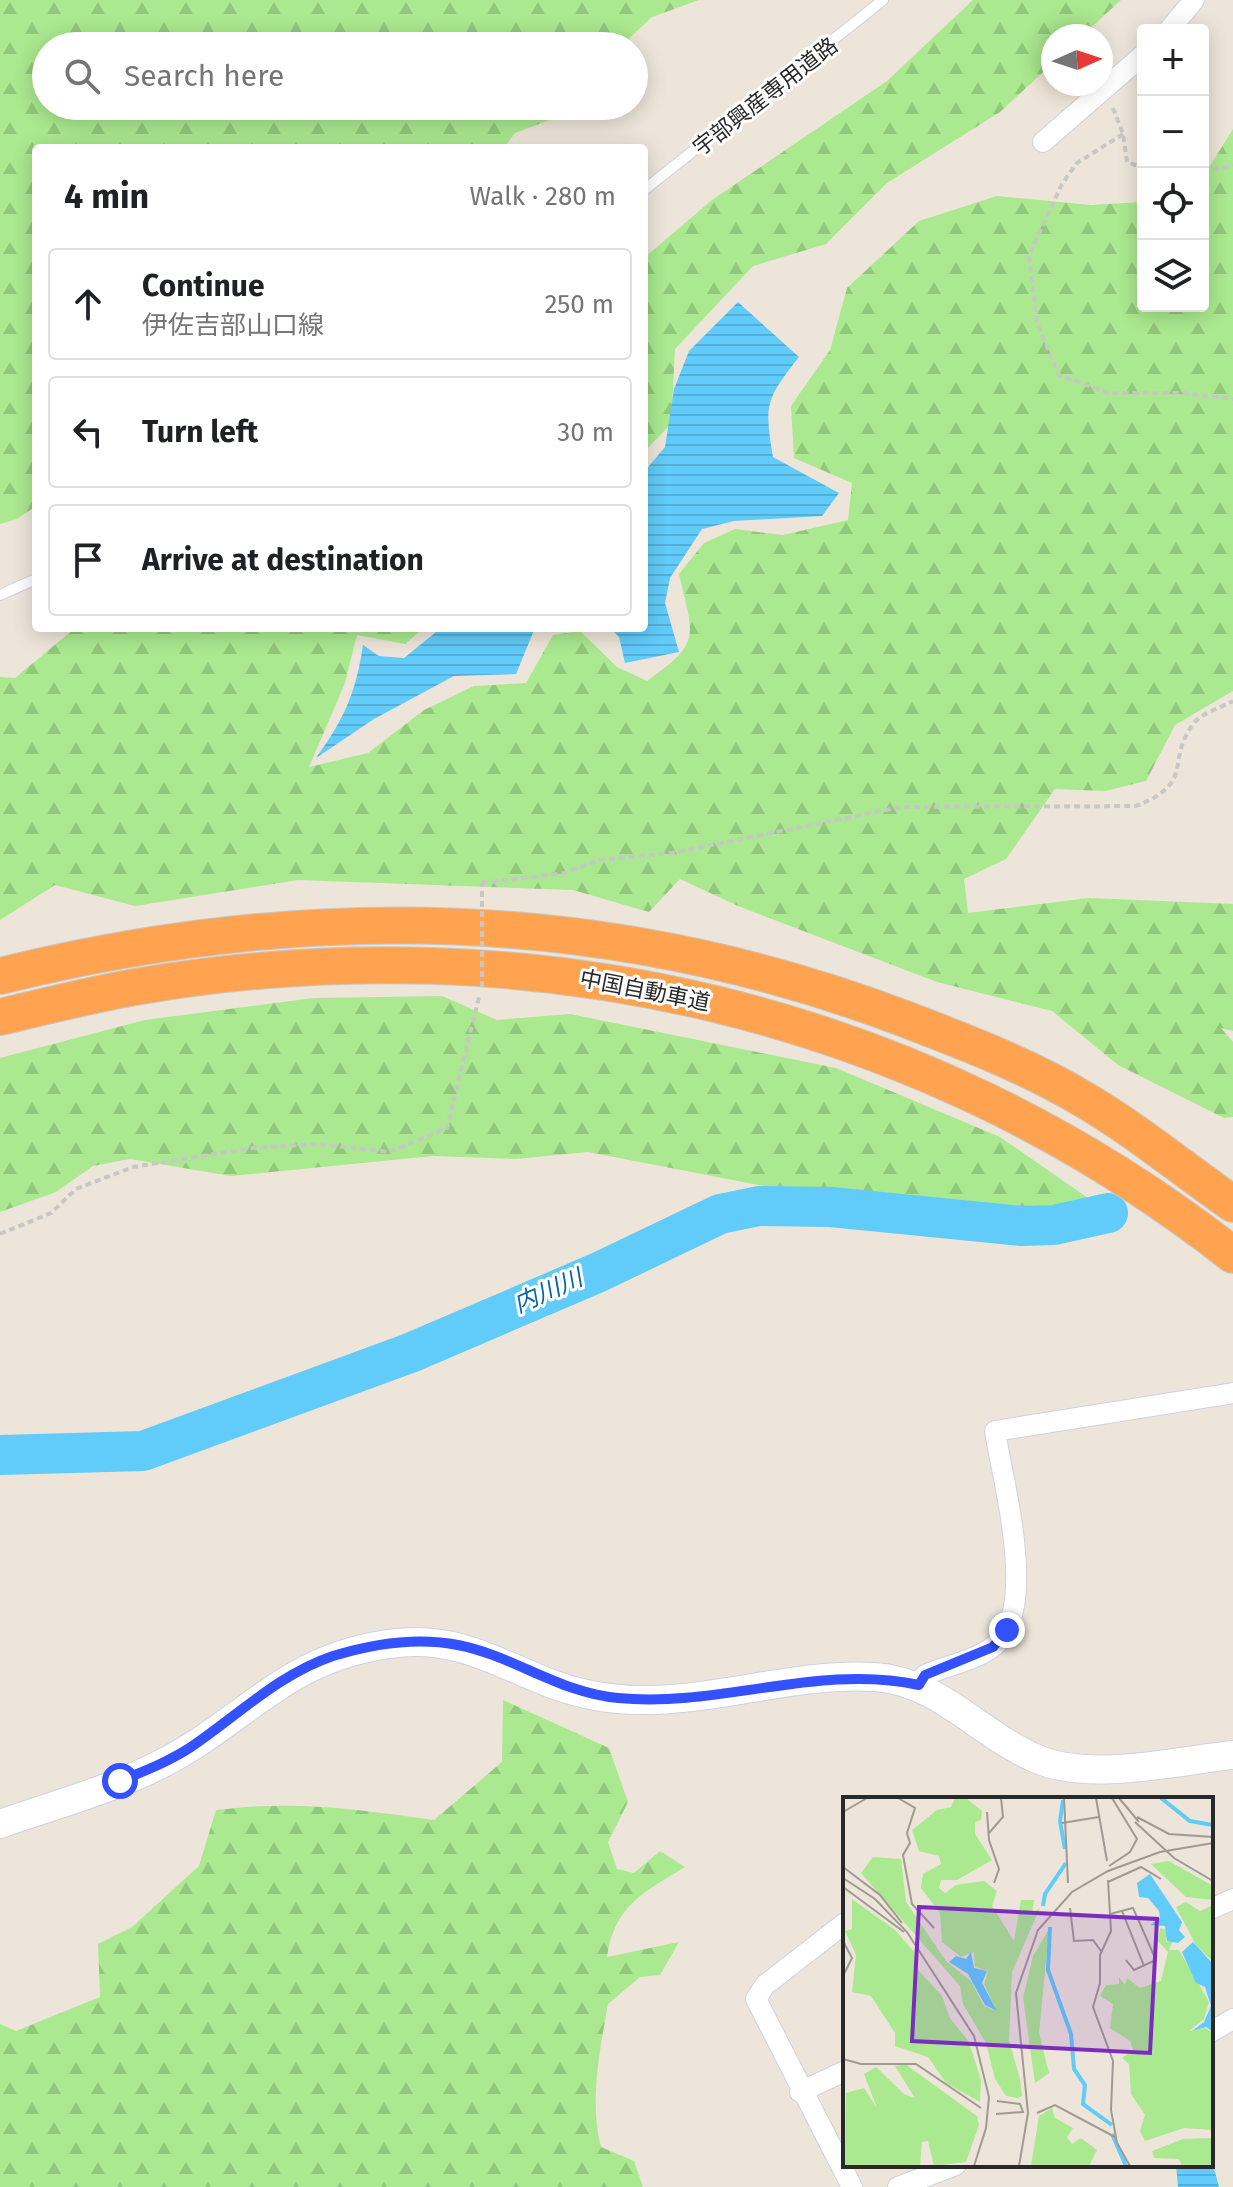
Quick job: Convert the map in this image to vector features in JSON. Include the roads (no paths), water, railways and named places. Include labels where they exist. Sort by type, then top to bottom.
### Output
[{"type":"highway","name":"中国自動車道","points":[[0,976],[136,947],[307,925],[486,925],[559,932],[684,953],[763,971],[840,994],[1015,1064],[1115,1119],[1233,1204]]},
{"type":"highway","name":"中国自動車道","points":[[0,1017],[140,986],[343,966],[411,964],[546,973],[685,994],[878,1052],[1003,1107],[1114,1170],[1233,1255]]},
{"type":"highway","points":[[1115,1119],[1233,1190]]},
{"type":"main road","points":[[0,1824],[158,1766],[301,1669],[334,1656],[397,1643],[461,1646],[585,1694],[621,1699],[714,1695],[842,1677],[876,1677],[919,1685],[1014,1747],[1038,1760],[1066,1766],[1135,1766],[1233,1755]]},
{"type":"street","points":[[1174,24],[1194,0]]},
{"type":"street","points":[[1043,142],[1137,60]]},
{"type":"street","points":[[919,1685],[925,1675],[993,1647],[1007,1630],[1017,1607],[1018,1578],[995,1431],[1233,1393]]},
{"type":"street","points":[[1213,1908],[1233,1899]]},
{"type":"street","points":[[843,1925],[765,1985],[756,1999],[800,2092],[852,2187]]},
{"type":"street","points":[[1213,2031],[1233,2019]]},
{"type":"street","points":[[800,2092],[843,2072]]},
{"type":"street","points":[[898,2187],[951,2167]]},
{"type":"lane","name":"宇部興産専用道路","points":[[648,187],[854,27],[883,0]]},
{"type":"lane","points":[[0,595],[32,581]]},
{"type":"water","points":[[738,302],[799,357],[770,403],[773,457],[839,493],[822,516],[734,521],[702,529],[670,578],[665,603],[679,652],[625,663],[619,637],[614,632],[648,632],[648,467],[665,447],[674,389],[689,351]]},
{"type":"water","points":[[436,632],[533,632],[516,674],[454,676],[374,719],[316,758],[347,705],[357,677],[363,645],[379,656],[404,658]]},
{"type":"water","points":[[1213,2164],[1219,2187],[1178,2187],[1176,2167],[1213,2167]]},
{"type":"waterway","name":"内川川","points":[[0,1455],[143,1451],[410,1353],[599,1272],[720,1214],[759,1206],[831,1207],[1021,1226],[1054,1225],[1108,1213]]}]
